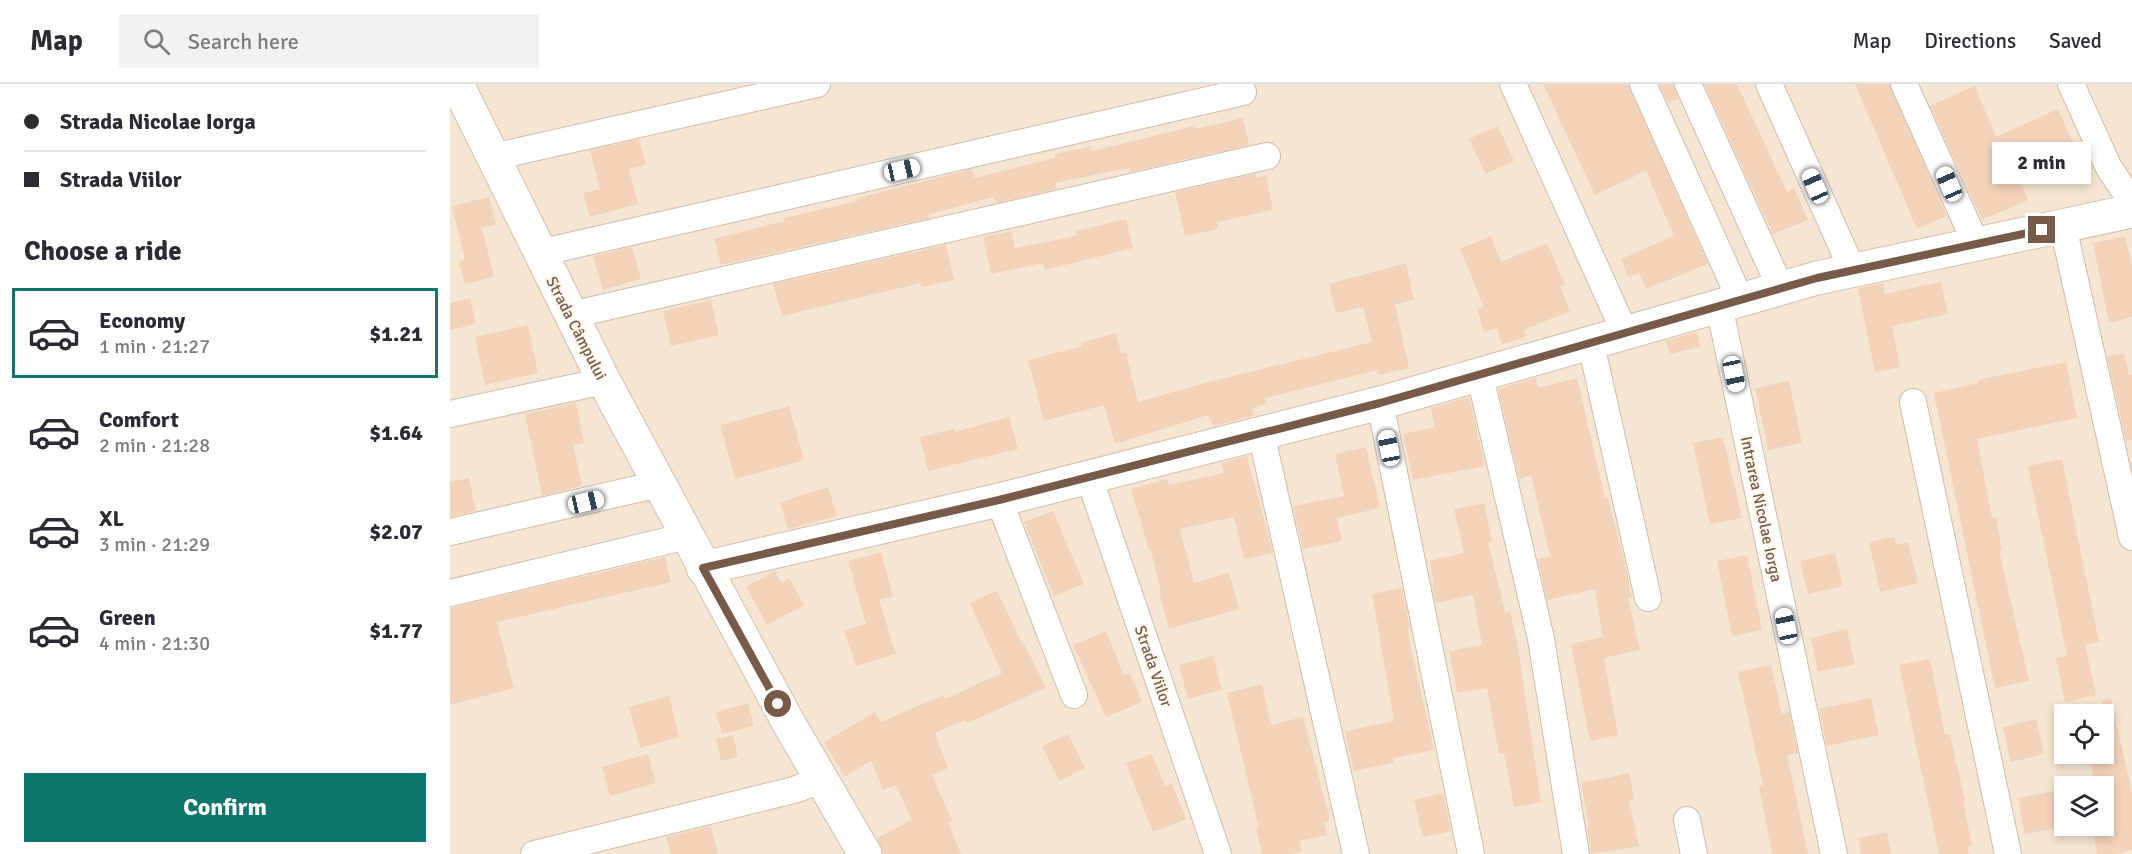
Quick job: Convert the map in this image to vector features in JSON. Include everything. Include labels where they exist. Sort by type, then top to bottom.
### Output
[{"type":"street","name":"Strada Câmpului","points":[[457,84],[604,381],[703,568],[821,780],[865,854]]},
{"type":"street","points":[[493,158],[817,84]]},
{"type":"street","points":[[1513,84],[1625,333]]},
{"type":"street","name":"Intrarea Nicolae Iorga","points":[[1642,84],[1730,302],[1834,854]]},
{"type":"street","points":[[1688,84],[1780,287]]},
{"type":"street","points":[[1768,84],[1852,269]]},
{"type":"street","points":[[1904,84],[1976,244]]},
{"type":"street","points":[[2071,84],[2109,168],[2132,202]]},
{"type":"street","points":[[539,253],[1243,92]]},
{"type":"street","points":[[571,315],[1267,156]]},
{"type":"street","points":[[703,568],[999,500],[1380,403],[1591,344],[1780,287],[1852,269],[2132,211]]},
{"type":"street","points":[[2063,226],[2132,537]]},
{"type":"street","points":[[1591,344],[1648,598]]},
{"type":"street","points":[[1480,376],[1541,639],[1576,854]]},
{"type":"street","points":[[450,414],[604,381]]},
{"type":"street","points":[[1913,402],[2008,854]]},
{"type":"street","points":[[1380,403],[1471,854]]},
{"type":"street","points":[[1261,433],[1356,854]]},
{"type":"street","name":"Strada Viilor","points":[[1089,477],[1218,854]]},
{"type":"street","points":[[450,532],[660,484]]},
{"type":"street","points":[[999,500],[1074,695]]},
{"type":"street","points":[[450,593],[687,536]]},
{"type":"street","points":[[534,854],[794,790],[821,780]]},
{"type":"street","points":[[1687,820],[1694,854]]},
{"type":"shaded area","points":[[450,84],[2132,84],[2132,854],[450,854]]},
{"type":"building","points":[[1543,84],[1628,84],[1708,264],[1646,289],[1639,273],[1628,277],[1621,259],[1674,236],[1646,171],[1595,195]]},
{"type":"building","points":[[1659,84],[1673,84],[1678,98],[1668,103]]},
{"type":"building","points":[[1704,84],[1737,84],[1787,192],[1794,188],[1808,220],[1773,234]]},
{"type":"building","points":[[1855,84],[1889,84],[1947,216],[1917,229]]},
{"type":"building","points":[[1975,86],[1996,137],[2058,109],[2077,151],[2018,177],[2028,200],[1982,220],[1930,106]]},
{"type":"building","points":[[1243,118],[1249,145],[1130,172],[1129,168],[1055,183],[1057,189],[996,203],[994,197],[929,214],[930,218],[721,265],[714,239],[784,221],[783,218],[858,201],[857,198],[972,169],[974,178],[1055,158],[1055,154],[1091,146],[1092,151],[1194,126],[1195,129]]},
{"type":"building","points":[[1498,126],[1514,161],[1486,174],[1469,139]]},
{"type":"building","points":[[639,139],[646,165],[629,169],[638,204],[590,217],[583,193],[600,189],[590,150]]},
{"type":"building","points":[[1255,174],[1256,178],[1266,175],[1273,210],[1217,222],[1218,229],[1185,236],[1175,192]]},
{"type":"building","points":[[489,197],[496,224],[482,228],[494,277],[465,284],[459,261],[465,260],[452,206]]},
{"type":"building","points":[[1126,219],[1133,248],[1045,270],[1043,263],[991,274],[983,237],[1012,231],[1015,248],[1077,236],[1076,231]]},
{"type":"building","points":[[1491,236],[1501,262],[1547,243],[1565,284],[1560,286],[1570,311],[1524,330],[1526,337],[1502,344],[1497,328],[1484,332],[1477,309],[1484,307],[1460,249]]},
{"type":"building","points":[[2125,236],[2132,266],[2132,317],[2109,323],[2093,243]]},
{"type":"building","points":[[946,245],[954,280],[922,287],[921,283],[782,316],[773,284]]},
{"type":"building","points":[[632,247],[641,279],[603,290],[593,256]]},
{"type":"building","points":[[1406,263],[1414,300],[1395,304],[1409,368],[1379,375],[1378,370],[1265,398],[1267,404],[1252,408],[1254,416],[1213,426],[1208,415],[1115,444],[1104,405],[1044,421],[1028,360],[1083,346],[1082,342],[1116,333],[1121,354],[1126,352],[1138,402],[1208,382],[1372,342],[1363,307],[1336,313],[1329,284]]},
{"type":"building","points":[[1941,282],[1948,314],[1892,326],[1900,367],[1875,372],[1858,288],[1883,283],[1885,294]]},
{"type":"building","points":[[470,298],[476,324],[450,330],[450,303]]},
{"type":"building","points":[[711,300],[719,335],[671,346],[663,311]]},
{"type":"building","points":[[528,325],[538,373],[485,385],[475,337]]},
{"type":"building","points":[[1697,332],[1700,347],[1670,354],[1666,341]]},
{"type":"building","points":[[2124,353],[2129,375],[2132,375],[2132,440],[2126,441],[2107,356]]},
{"type":"building","points":[[2066,362],[2077,418],[1977,439],[1992,518],[1996,517],[2002,550],[1999,550],[2029,681],[1995,688],[1934,393],[1978,383],[1978,380]]},
{"type":"building","points":[[1536,378],[1539,388],[1577,378],[1605,498],[1608,498],[1625,564],[1632,598],[1628,598],[1640,650],[1604,658],[1618,735],[1590,741],[1571,644],[1603,637],[1595,589],[1547,600],[1538,559],[1550,556],[1531,475],[1519,479],[1498,389]]},
{"type":"building","points":[[1789,381],[1802,443],[1768,450],[1755,388]]},
{"type":"building","points":[[1469,397],[1485,466],[1413,480],[1403,434],[1435,427],[1431,408]]},
{"type":"building","points":[[576,403],[584,443],[573,445],[582,486],[542,496],[525,414]]},
{"type":"building","points":[[789,406],[804,460],[735,479],[720,425]]},
{"type":"building","points":[[1009,417],[1018,449],[928,471],[920,437],[954,429],[955,432]]},
{"type":"building","points":[[1723,437],[1742,518],[1710,524],[1693,443]]},
{"type":"building","points":[[1366,447],[1380,508],[1337,518],[1342,541],[1303,549],[1293,506],[1344,496],[1335,454]]},
{"type":"building","points":[[1247,456],[1273,553],[1244,559],[1234,517],[1180,529],[1194,583],[1229,573],[1239,609],[1169,629],[1151,550],[1149,550],[1131,489],[1167,479],[1169,485],[1224,473],[1221,463]]},
{"type":"building","points":[[2062,459],[2099,642],[2085,645],[2096,695],[2065,702],[2056,658],[2067,656],[2028,466]]},
{"type":"building","points":[[469,478],[476,511],[450,517],[450,482]]},
{"type":"building","points":[[828,487],[837,516],[788,529],[780,502]]},
{"type":"building","points":[[1484,503],[1492,541],[1488,542],[1505,612],[1510,611],[1518,648],[1541,802],[1514,807],[1504,753],[1499,754],[1487,688],[1457,693],[1449,651],[1482,645],[1473,595],[1436,603],[1432,583],[1434,582],[1430,561],[1464,553],[1454,509]]},
{"type":"building","points":[[1053,511],[1084,584],[1054,596],[1024,522]]},
{"type":"building","points":[[1894,537],[1896,545],[1908,542],[1918,583],[1880,592],[1869,542]]},
{"type":"building","points":[[881,552],[893,596],[879,600],[896,654],[856,666],[844,630],[866,624],[848,561]]},
{"type":"building","points":[[1835,553],[1843,586],[1808,594],[1800,561]]},
{"type":"building","points":[[1747,555],[1762,630],[1732,636],[1717,561]]},
{"type":"building","points":[[665,557],[671,582],[497,622],[514,688],[450,705],[450,608]]},
{"type":"building","points":[[775,571],[781,583],[789,578],[804,605],[767,625],[746,587]]},
{"type":"building","points":[[1402,588],[1410,628],[1407,629],[1434,750],[1393,758],[1394,763],[1354,771],[1345,731],[1394,721],[1372,594]]},
{"type":"building","points":[[997,591],[1046,688],[967,723],[966,720],[935,733],[948,768],[932,775],[952,820],[948,822],[961,854],[884,854],[877,838],[912,820],[896,785],[883,790],[871,761],[845,777],[824,742],[875,712],[881,722],[943,695],[945,699],[1002,673],[970,603]]},
{"type":"building","points":[[1847,629],[1855,664],[1818,672],[1811,638]]},
{"type":"building","points":[[1106,631],[1124,675],[1130,673],[1142,702],[1106,717],[1073,645]]},
{"type":"building","points":[[1213,656],[1222,690],[1188,699],[1179,665]]},
{"type":"building","points":[[1930,659],[1945,735],[1950,734],[1965,801],[1963,801],[1972,845],[1967,846],[1969,854],[1939,854],[1899,665]]},
{"type":"building","points":[[1771,665],[1782,714],[1789,712],[1798,753],[1787,755],[1808,854],[1772,854],[1759,786],[1763,785],[1738,672]]},
{"type":"building","points":[[1262,684],[1271,725],[1303,717],[1330,820],[1324,822],[1327,835],[1300,841],[1302,851],[1289,854],[1262,854],[1256,829],[1259,829],[1227,693]]},
{"type":"building","points":[[669,696],[679,737],[640,748],[629,707]]},
{"type":"building","points":[[1871,698],[1879,735],[1827,746],[1819,709]]},
{"type":"building","points":[[2111,699],[2112,704],[2103,704],[2103,700]]},
{"type":"building","points":[[748,703],[754,726],[722,734],[716,712]]},
{"type":"building","points":[[2114,712],[2132,793],[2132,850],[2113,854],[2097,854],[2093,836],[2114,836],[2114,776],[2093,776],[2091,764],[2114,764]]},
{"type":"building","points":[[2036,719],[2044,754],[2011,762],[2003,727]]},
{"type":"building","points":[[1068,734],[1085,768],[1059,781],[1042,746]]},
{"type":"building","points":[[733,735],[738,757],[721,761],[716,739]]},
{"type":"building","points":[[648,754],[656,783],[610,796],[602,767]]},
{"type":"building","points":[[1152,754],[1165,786],[1172,784],[1186,819],[1153,832],[1126,763]]},
{"type":"building","points":[[1629,773],[1634,799],[1629,801],[1639,846],[1591,854],[1587,827],[1589,826],[1581,783]]},
{"type":"building","points":[[2053,791],[2054,828],[2025,834],[2018,798]]},
{"type":"building","points":[[1443,793],[1451,831],[1423,837],[1414,800]]},
{"type":"building","points":[[711,826],[718,854],[671,854],[666,837]]},
{"type":"building","points":[[1887,832],[1891,854],[1861,854],[1858,838]]},
{"type":"route","points":[[778,704],[703,568],[999,500],[1380,403],[1591,344],[1760,293],[1852,269],[2042,230]]}]
